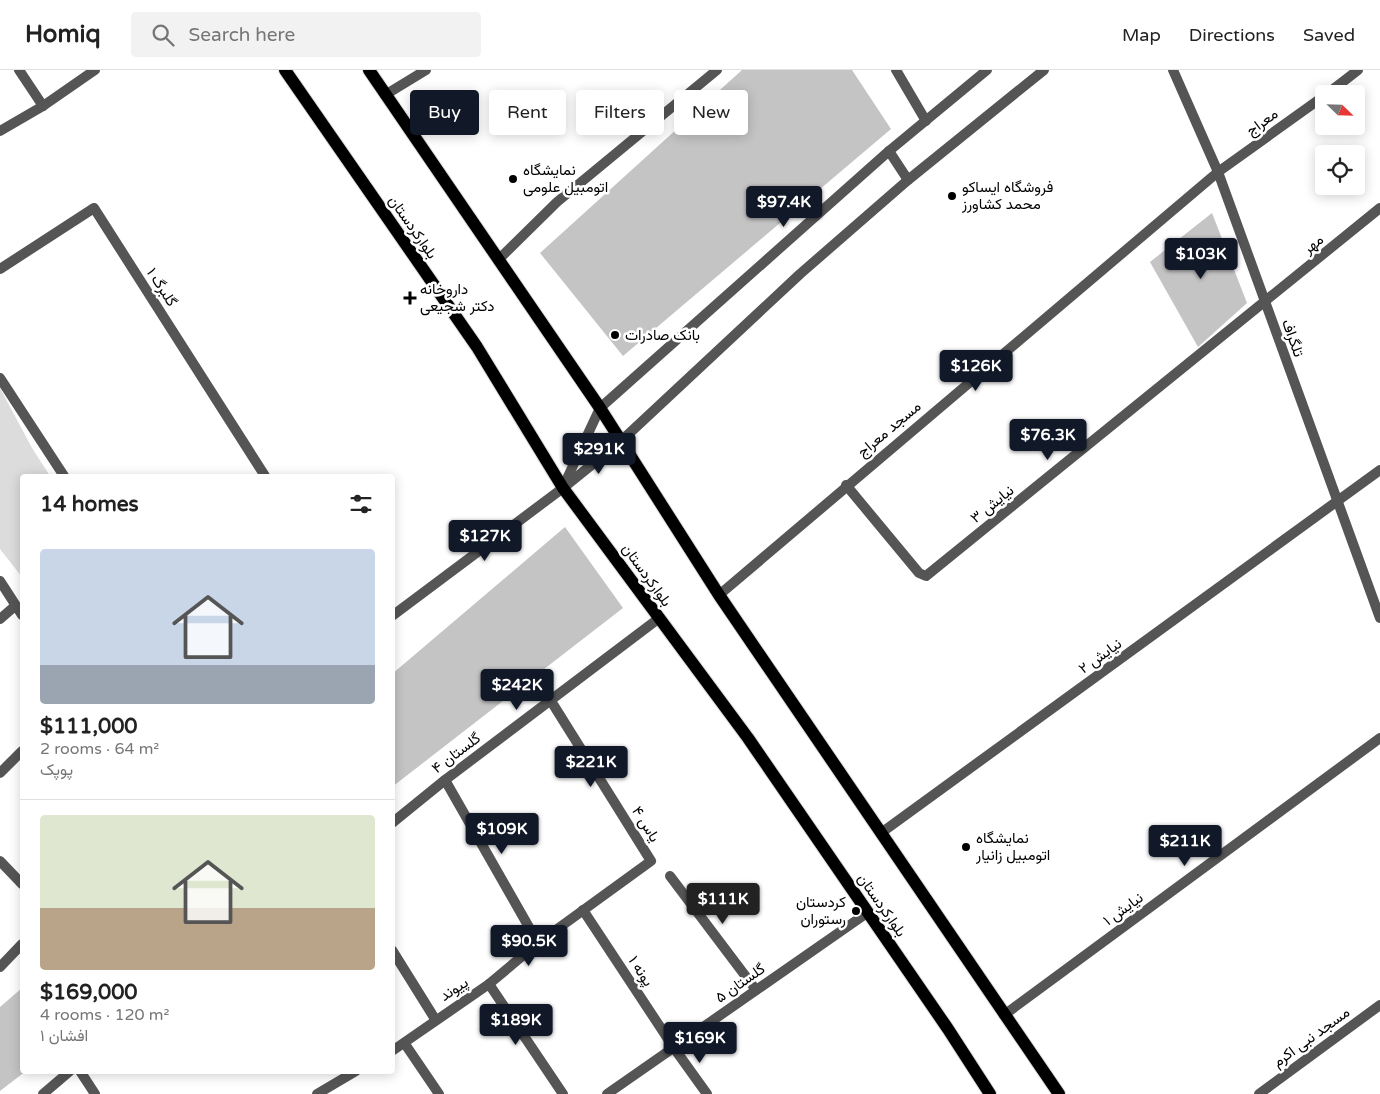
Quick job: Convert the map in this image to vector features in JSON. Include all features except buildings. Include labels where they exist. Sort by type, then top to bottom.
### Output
[{"type":"main road","name":"بلوارکردستان","points":[[285,70],[477,347],[563,488],[658,619],[748,738],[948,1029],[990,1094]]},
{"type":"main road","points":[[369,70],[600,408],[719,594],[1059,1094]]},
{"type":"street","points":[[19,70],[43,106]]},
{"type":"street","points":[[0,131],[43,106],[95,70]]},
{"type":"street","points":[[385,95],[426,70]]},
{"type":"street","points":[[499,259],[557,202],[717,70]]},
{"type":"street","points":[[896,70],[926,121]]},
{"type":"street","points":[[563,488],[600,408],[889,152],[987,70]]},
{"type":"street","points":[[395,614],[563,488],[620,442],[800,274],[908,180],[1044,70]]},
{"type":"street","name":"تلگراف","points":[[1173,70],[1218,172],[1380,618]]},
{"type":"street","points":[[1339,85],[1358,70]]},
{"type":"street","name":"معراج","points":[[1218,172],[1315,102]]},
{"type":"street","points":[[889,152],[908,180]]},
{"type":"street","name":"مسجد معراج","points":[[719,594],[1218,172]]},
{"type":"street","name":"گلبرگ ۱","points":[[0,269],[94,208],[261,474]]},
{"type":"street","name":"مهر","points":[[1264,303],[1379,212]]},
{"type":"street","name":"نیایش ۳","points":[[846,485],[920,574],[926,576],[1264,303]]},
{"type":"street","points":[[0,378],[63,474]]},
{"type":"street","name":"نیایش ۲","points":[[881,833],[1380,470]]},
{"type":"street","points":[[0,581],[20,612]]},
{"type":"street","points":[[0,619],[15,606]]},
{"type":"street","name":"گلستان ۴","points":[[395,821],[445,780],[658,619]]},
{"type":"street","name":"یاس ۴","points":[[551,701],[651,862]]},
{"type":"street","name":"نیایش ۱","points":[[1004,1015],[1380,738]]},
{"type":"street","points":[[0,773],[20,753]]},
{"type":"street","points":[[445,780],[538,943]]},
{"type":"street","points":[[0,861],[20,882]]},
{"type":"street","name":"پیوند","points":[[395,1049],[405,1044],[435,1019],[489,984],[538,943],[651,862]]},
{"type":"street","points":[[670,876],[756,990]]},
{"type":"street","name":"پونه ۱","points":[[583,910],[674,1048],[707,1094]]},
{"type":"street","name":"گلستان ۵","points":[[607,1094],[867,913]]},
{"type":"street","points":[[0,967],[20,946]]},
{"type":"street","points":[[395,955],[435,1019]]},
{"type":"street","points":[[489,984],[563,1094]]},
{"type":"street","name":"مسجد نبی اکرم","points":[[1259,1094],[1380,1005]]},
{"type":"street","points":[[405,1044],[439,1094]]},
{"type":"street","points":[[43,1094],[66,1074]]},
{"type":"street","points":[[82,1074],[95,1094]]},
{"type":"street","points":[[320,1093],[351,1074]]},
{"type":"shaded area","points":[[0,388],[32,448],[49,474],[20,474],[20,574],[0,549]]},
{"type":"place","name":"نمایشگاه اتومبیل علومی","points":[[513,179]]},
{"type":"place","name":"فروشگاه ایساکو محمد کشاورز","points":[[952,196]]},
{"type":"place","name":"داروخانه دکتر شجیعی","points":[[410,298]]},
{"type":"place","name":"بانک صادرات","points":[[615,335]]},
{"type":"place","name":"نمایشگاه اتومبیل زانیار","points":[[966,847]]},
{"type":"place","name":"کردستان رستوران","points":[[856,911]]}]
